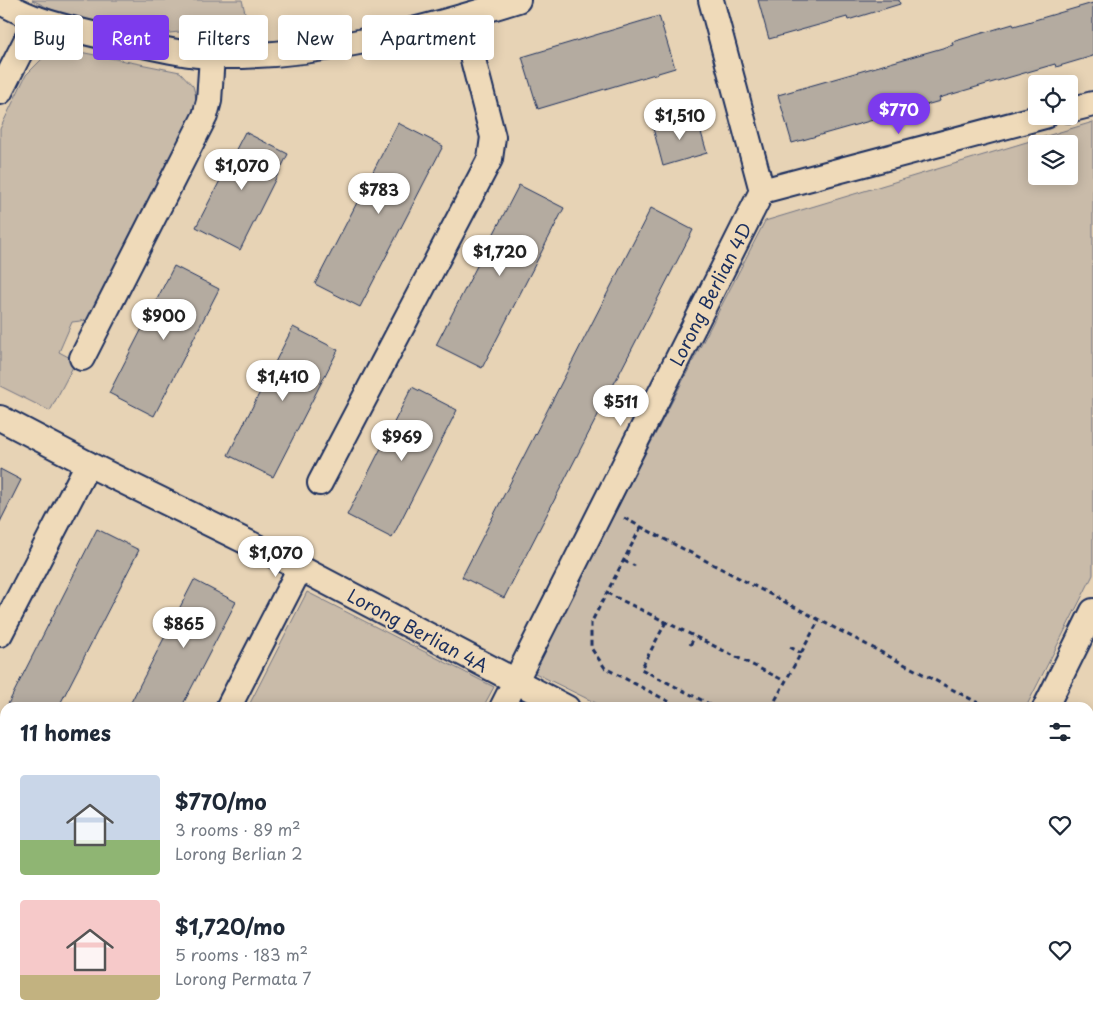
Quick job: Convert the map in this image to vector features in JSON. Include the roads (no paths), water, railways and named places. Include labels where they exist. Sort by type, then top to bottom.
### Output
[{"type":"street","points":[[469,15],[518,0]]},
{"type":"street","points":[[710,0],[762,191],[1028,121]]},
{"type":"street","points":[[0,2],[28,15]]},
{"type":"street","points":[[83,30],[179,51]]},
{"type":"street","points":[[268,53],[310,51],[362,41]]},
{"type":"street","points":[[0,92],[16,60]]},
{"type":"street","points":[[82,358],[205,116],[209,101],[212,60]]},
{"type":"street","points":[[320,483],[490,159],[492,137],[473,60]]},
{"type":"street","points":[[1078,108],[1093,104]]},
{"type":"street","name":"Lorong Berlian 4D","points":[[505,702],[762,191]]},
{"type":"street","name":"Lorong Berlian 4A","points":[[0,418],[88,464],[300,568],[555,702]]},
{"type":"street","points":[[0,634],[88,464]]},
{"type":"street","points":[[231,702],[300,568]]},
{"type":"street","points":[[1048,702],[1093,611]]}]
